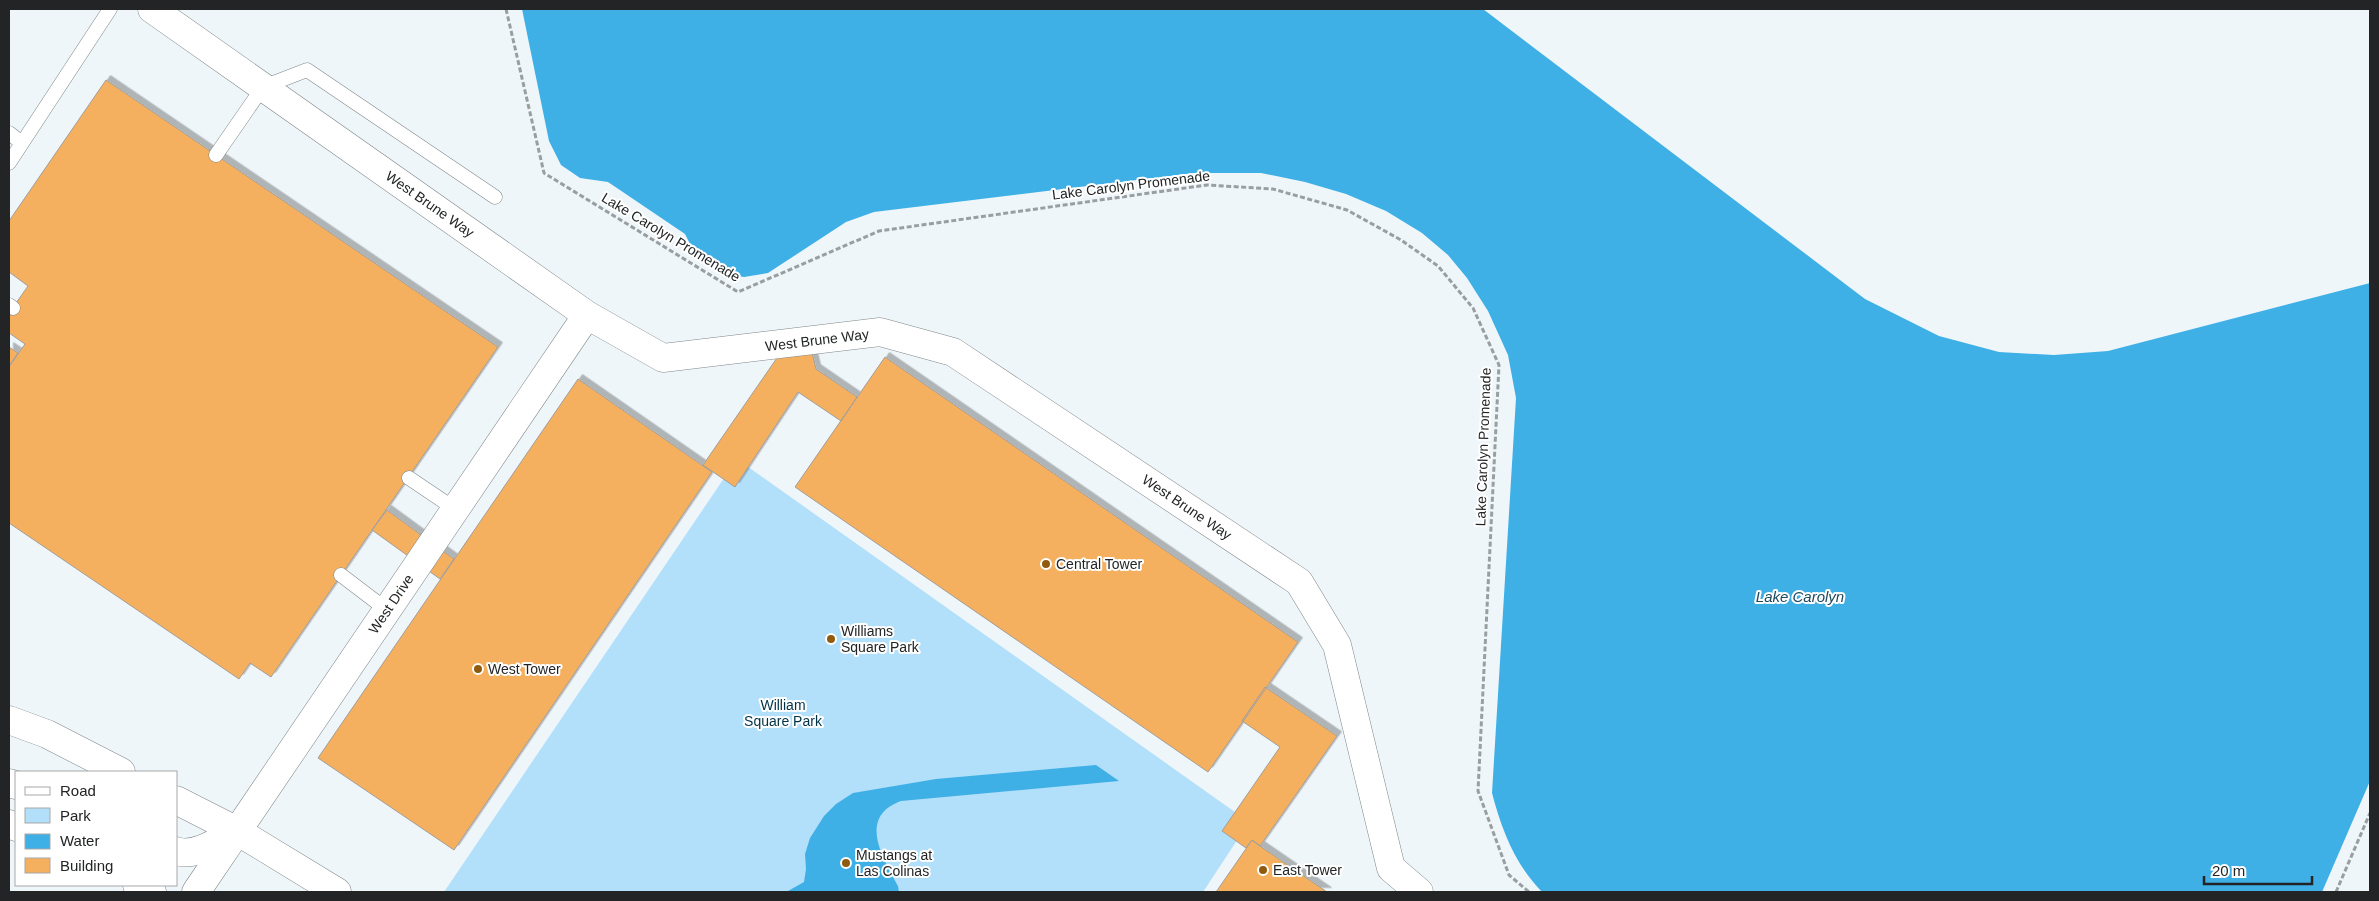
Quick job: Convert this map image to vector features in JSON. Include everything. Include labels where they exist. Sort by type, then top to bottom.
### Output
[{"type":"street","name":"West Brune Way","points":[[152,9],[587,315],[663,358],[880,332],[953,352],[1299,582],[1337,646],[1391,868],[1419,892]]},
{"type":"street","name":"West Drive","points":[[196,892],[587,315]]},
{"type":"street","points":[[9,720],[47,734],[119,771]]},
{"type":"street","points":[[178,801],[237,831],[337,892]]},
{"type":"street","points":[[178,852],[182,853],[202,849],[237,831]]},
{"type":"street","points":[[139,886],[152,892]]},
{"type":"lane","points":[[9,164],[110,9]]},
{"type":"lane","points":[[216,155],[263,87],[307,70],[495,196]]},
{"type":"lane","points":[[9,134],[22,143]]},
{"type":"lane","points":[[409,478],[455,510]]},
{"type":"lane","points":[[341,575],[387,610]]},
{"type":"path","name":"Lake Carolyn Promenade","points":[[506,9],[544,173],[738,292],[879,231],[1206,185],[1273,189],[1347,210],[1401,240],[1438,266],[1472,308],[1499,364],[1478,792],[1509,875],[1529,892]]},
{"type":"path","points":[[2336,892],[2370,813]]},
{"type":"green space","name":"William Square Park","points":[[737,459],[1249,822],[1203,892],[444,892]]},
{"type":"water","name":"Lake Carolyn","points":[[522,9],[1483,9],[1865,299],[1939,336],[1999,352],[2054,355],[2108,351],[2370,283],[2370,781],[2322,892],[1542,892],[1517,858],[1500,821],[1492,793],[1516,398],[1508,355],[1488,311],[1467,278],[1448,255],[1422,233],[1386,211],[1346,194],[1305,182],[1261,173],[1194,173],[874,212],[846,222],[768,273],[744,277],[725,274],[708,266],[694,252],[685,234],[608,182],[580,178],[561,165],[549,141]]},
{"type":"water","points":[[1096,765],[1119,781],[901,801],[888,808],[880,817],[877,839],[899,892],[771,892],[788,891],[804,882],[806,869],[805,854],[810,838],[824,816],[836,804],[853,793],[936,779]]},
{"type":"building","points":[[106,80],[498,347],[271,677],[250,663],[239,679],[9,523],[9,367],[25,344],[9,333],[9,313],[28,286],[9,272],[9,221]]},
{"type":"building","points":[[9,347],[18,353],[9,366]]},
{"type":"building","points":[[812,352],[816,369],[857,397],[841,421],[798,392],[735,487],[703,465],[779,355]]},
{"type":"building","name":"Central Tower","points":[[885,357],[1298,642],[1208,772],[795,487]]},
{"type":"building","name":"West Tower","points":[[578,379],[712,472],[454,850],[318,758]]},
{"type":"building","points":[[387,510],[454,559],[440,579],[372,530]]},
{"type":"building","points":[[1265,687],[1337,736],[1260,846],[1252,840],[1246,848],[1222,831],[1280,747],[1242,721]]},
{"type":"building","name":"East Tower","points":[[1252,840],[1260,846],[1327,892],[1216,892]]},
{"type":"place","name":"Central Tower","points":[[1046,564]]},
{"type":"place","name":"Williams Square Park","points":[[831,639]]},
{"type":"place","name":"West Tower","points":[[478,669]]},
{"type":"place","name":"Mustangs at Las Colinas","points":[[846,863]]},
{"type":"place","name":"East Tower","points":[[1263,870]]}]
